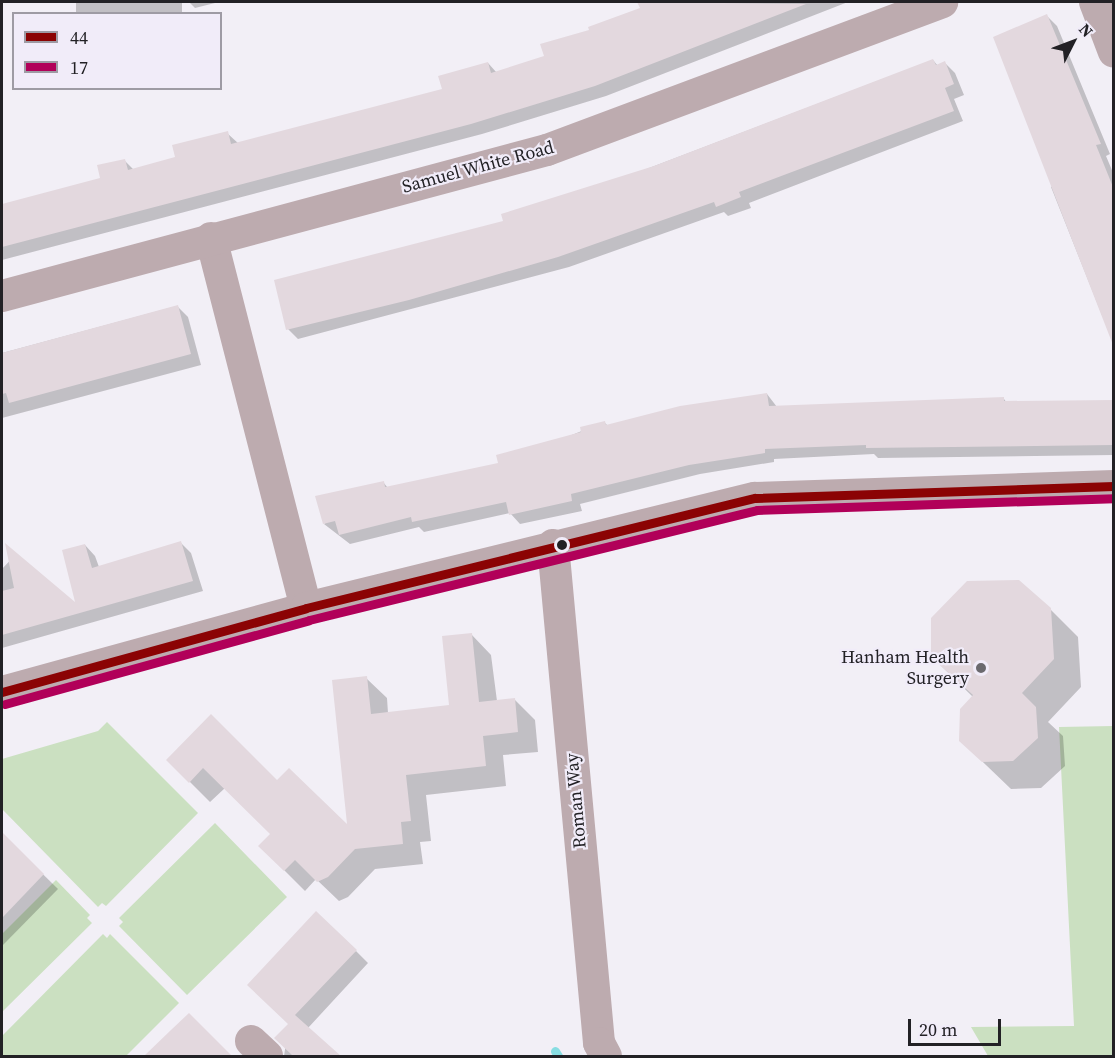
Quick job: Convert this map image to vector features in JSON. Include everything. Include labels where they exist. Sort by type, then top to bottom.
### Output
[{"type":"street","name":"Samuel White Road","points":[[2,296],[211,238],[548,150],[942,2]]},
{"type":"street","points":[[1095,2],[1113,52]]},
{"type":"street","points":[[211,238],[306,608]]},
{"type":"street","points":[[2,692],[306,608],[553,545],[755,498],[1113,486]]},
{"type":"street","name":"Roman Way","points":[[553,545],[598,1032],[606,1056]]},
{"type":"green space","points":[[107,722],[198,813],[106,906],[102,903],[98,907],[2,809],[2,759],[98,731]]},
{"type":"green space","points":[[1113,726],[1113,1056],[988,1056],[971,1027],[1074,1026],[1059,727]]},
{"type":"green space","points":[[215,823],[287,897],[187,995],[119,926],[123,922],[119,918]]},
{"type":"green space","points":[[56,880],[90,915],[87,918],[92,923],[2,1012],[2,934]]},
{"type":"green space","points":[[103,934],[107,938],[110,934],[179,1003],[126,1056],[2,1056],[2,1036]]},
{"type":"building","points":[[637,2],[806,4],[595,86],[471,124],[2,247],[2,204],[100,178],[97,165],[125,159],[128,170],[175,157],[172,145],[228,131],[231,144],[442,89],[438,76],[488,62],[491,73],[544,56],[540,44],[589,30],[588,27],[640,8]]},
{"type":"building","points":[[1047,14],[1101,144],[1096,145],[1113,187],[1113,345],[993,37]]},
{"type":"building","points":[[933,59],[936,65],[945,61],[954,84],[945,88],[954,111],[739,192],[741,197],[716,207],[714,202],[558,257],[409,300],[286,330],[274,280],[503,221],[501,214],[654,166]]},
{"type":"building","points":[[178,305],[191,354],[9,403],[6,393],[2,394],[2,353]]},
{"type":"building","points":[[767,393],[769,406],[1004,397],[1004,401],[1113,400],[1113,445],[866,448],[866,445],[765,449],[765,453],[689,465],[571,494],[572,501],[509,515],[506,502],[412,522],[411,517],[339,535],[335,521],[323,524],[315,496],[384,481],[385,487],[498,463],[496,455],[581,432],[580,427],[605,421],[606,425],[680,406]]},
{"type":"building","points":[[181,541],[193,581],[2,635],[2,591],[14,588],[5,543],[75,602],[62,550],[85,544],[92,568]]},
{"type":"building","points":[[1019,580],[1051,608],[1054,659],[1022,693],[1036,707],[1038,738],[1013,761],[982,762],[959,741],[960,709],[973,695],[931,657],[931,618],[967,581]]},
{"type":"building","points":[[472,633],[479,702],[515,698],[518,732],[483,736],[486,766],[406,775],[411,821],[401,822],[403,844],[355,849],[328,877],[317,882],[295,860],[284,871],[258,846],[270,834],[203,768],[189,783],[166,760],[211,714],[277,780],[289,768],[347,824],[332,680],[367,676],[371,714],[449,705],[442,636]]},
{"type":"building","points":[[2,832],[44,874],[2,918]]},
{"type":"building","points":[[316,911],[357,950],[295,1015],[341,1056],[293,1056],[274,1038],[288,1024],[247,985]]},
{"type":"building","points":[[189,1013],[232,1056],[144,1056],[171,1030]]},
{"type":"waterway","points":[[555,1051],[558,1056]]},
{"type":"transit line","name":"44","points":[[2,692],[306,608],[755,498],[1114,486]]},
{"type":"transit line","name":"17","points":[[5,704],[309,620],[757,510],[1114,498]]},
{"type":"place","name":"Hanham Health Surgery","points":[[981,668]]}]
